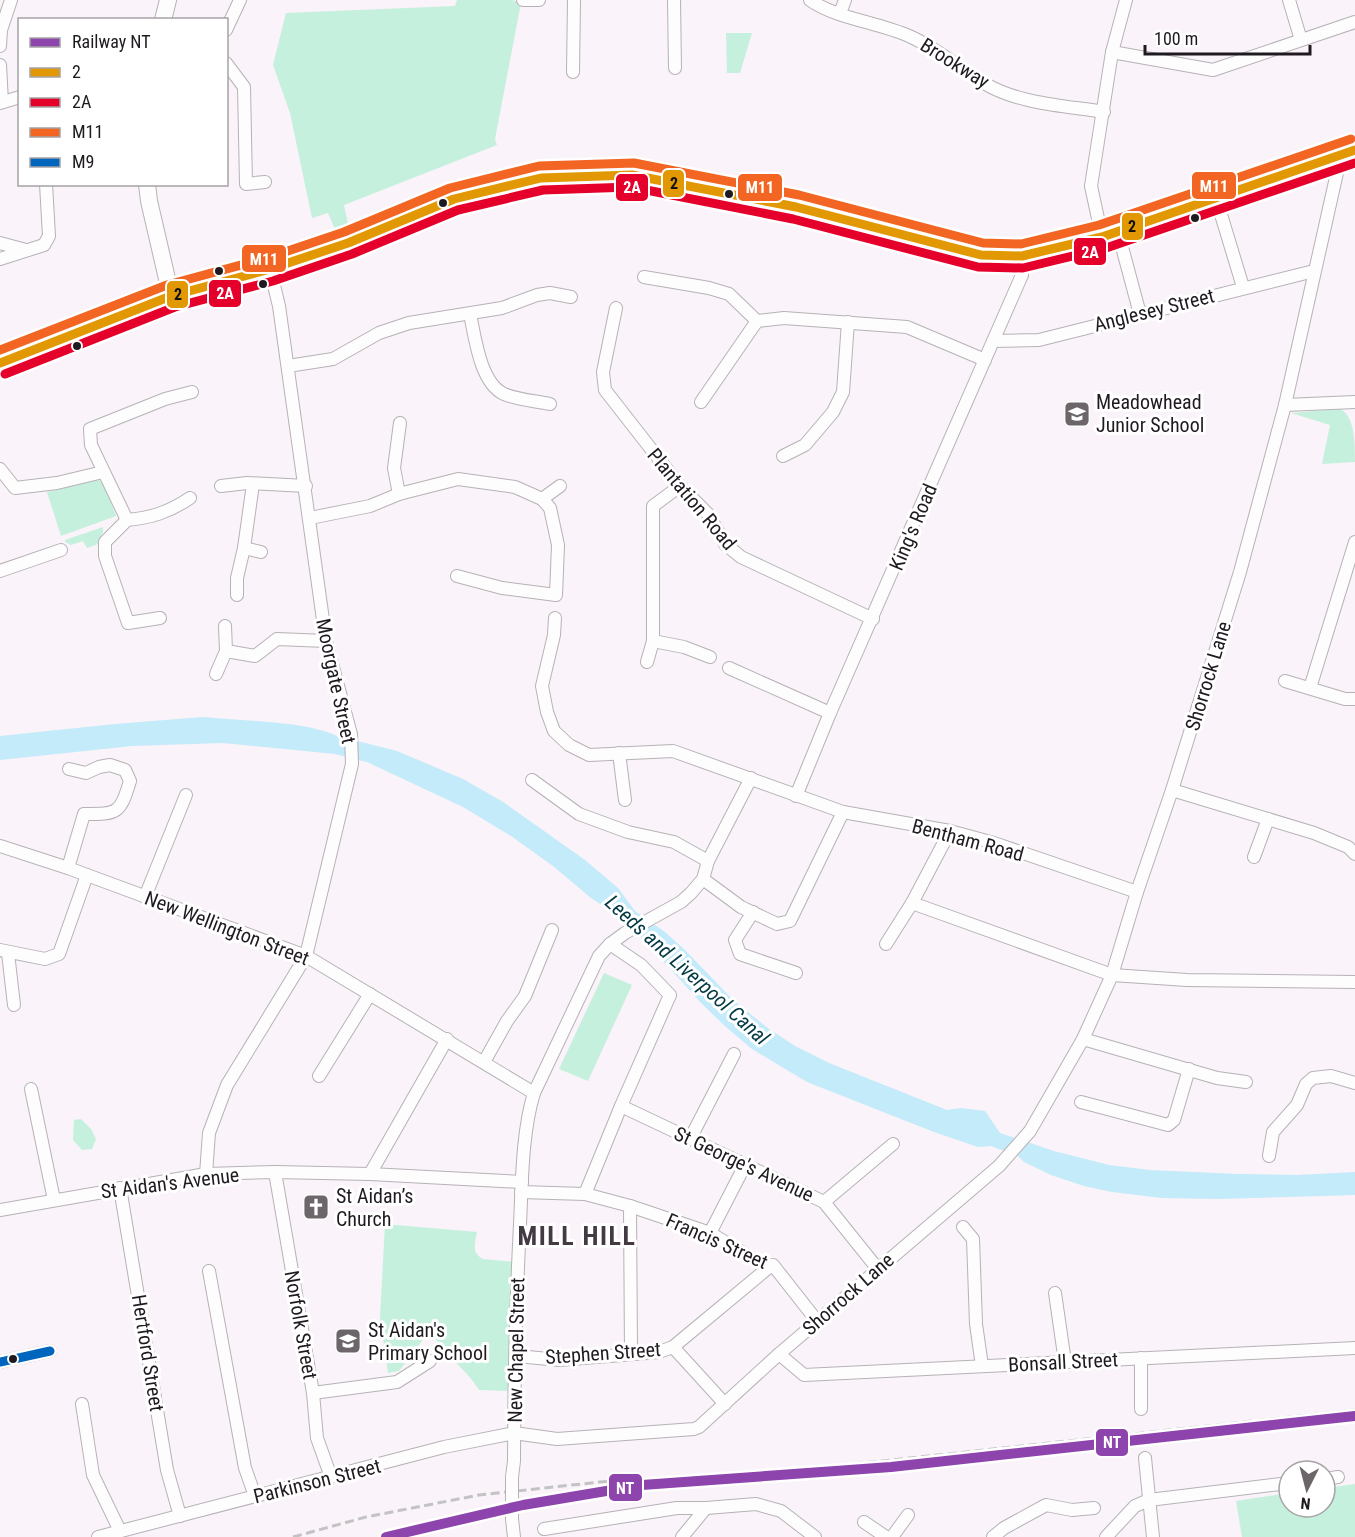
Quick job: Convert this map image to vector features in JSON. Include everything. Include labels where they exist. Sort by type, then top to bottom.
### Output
[{"type":"main road","points":[[0,363],[100,322],[171,297],[270,269],[348,243],[454,199],[541,178],[621,174],[796,207],[981,255],[1022,256],[1110,235],[1348,152]]},
{"type":"street","points":[[0,46],[1,30],[11,0]]},
{"type":"street","points":[[164,18],[168,0]]},
{"type":"street","points":[[228,26],[240,0]]},
{"type":"street","points":[[523,0],[539,0]]},
{"type":"street","points":[[573,72],[574,0]]},
{"type":"street","points":[[674,0],[675,68]]},
{"type":"street","name":"Brookway","points":[[810,0],[824,9],[910,36],[934,48],[993,88],[1041,102],[1104,112]]},
{"type":"street","points":[[840,13],[845,0]]},
{"type":"street","points":[[1126,0],[1112,52],[1091,186],[1140,314]]},
{"type":"street","points":[[1289,0],[1301,40]]},
{"type":"street","points":[[1112,52],[1213,70],[1355,22]]},
{"type":"street","points":[[0,65],[1,102],[18,98]]},
{"type":"street","points":[[228,66],[244,87],[246,184],[265,182]]},
{"type":"street","name":"Shorrock Lane","points":[[725,1404],[878,1268],[999,1166],[1030,1131],[1083,1039],[1112,975],[1240,572],[1285,405],[1314,271],[1348,152]]},
{"type":"street","points":[[0,259],[44,245],[49,236],[46,186]]},
{"type":"street","points":[[147,186],[148,201],[171,297]]},
{"type":"street","points":[[1216,198],[1243,288]]},
{"type":"street","points":[[0,243],[27,250]]},
{"type":"street","name":"King's Road","points":[[796,796],[830,713],[1022,275],[1022,256]]},
{"type":"street","name":"Moorgate Street","points":[[206,1174],[209,1133],[227,1085],[306,956],[352,764],[351,734],[326,641],[279,306],[270,269]]},
{"type":"street","name":"Anglesey Street","points":[[993,341],[1039,340],[1314,271]]},
{"type":"street","points":[[644,278],[709,288],[729,294],[757,321]]},
{"type":"street","points":[[288,366],[333,359],[379,333],[409,323],[502,308],[537,295],[550,293],[571,297]]},
{"type":"street","name":"Plantation Road","points":[[615,308],[603,372],[605,390],[680,486],[708,514],[725,544],[741,557],[873,619]]},
{"type":"street","points":[[470,314],[478,353],[488,378],[503,393],[550,404]]},
{"type":"street","points":[[701,402],[757,321],[784,318],[907,327],[985,360]]},
{"type":"street","points":[[783,456],[805,446],[833,412],[843,392],[848,322]]},
{"type":"street","points":[[127,520],[91,445],[90,429],[165,399],[192,392]]},
{"type":"street","points":[[1285,405],[1355,402]]},
{"type":"street","points":[[399,494],[394,468],[400,423]]},
{"type":"street","points":[[0,469],[15,488],[57,483],[103,472]]},
{"type":"street","points":[[309,518],[370,506],[399,494],[458,479],[515,487],[542,499],[560,486]]},
{"type":"street","points":[[221,486],[253,484],[306,486]]},
{"type":"street","points":[[237,595],[237,578],[244,548],[253,484]]},
{"type":"street","points":[[647,662],[653,642],[653,506],[680,486]]},
{"type":"street","points":[[160,618],[128,623],[108,567],[105,542],[127,520],[149,518],[172,510],[190,498]]},
{"type":"street","name":"Bentham Road","points":[[542,499],[550,508],[558,545],[554,635],[542,686],[554,732],[569,745],[589,754],[673,751],[843,812],[950,831],[994,843],[1137,892]]},
{"type":"street","points":[[1310,688],[1355,542]]},
{"type":"street","points":[[244,548],[261,552]]},
{"type":"street","points":[[0,571],[61,550]]},
{"type":"street","points":[[457,576],[556,606]]},
{"type":"street","points":[[216,674],[226,651],[225,626]]},
{"type":"street","points":[[226,651],[255,656],[277,639],[326,641]]},
{"type":"street","points":[[653,642],[684,647],[710,657]]},
{"type":"street","points":[[729,669],[830,713]]},
{"type":"street","points":[[1285,681],[1345,699],[1355,699]]},
{"type":"street","points":[[619,753],[625,800]]},
{"type":"street","points":[[68,868],[84,814],[110,814],[124,803],[130,781],[125,770],[110,765],[86,773],[69,769]]},
{"type":"street","points":[[751,778],[708,861],[703,879],[741,907],[777,924],[790,921],[843,812]]},
{"type":"street","points":[[532,780],[579,814],[628,832],[674,842],[708,861]]},
{"type":"street","points":[[1172,790],[1314,833],[1347,847],[1355,854]]},
{"type":"street","points":[[145,897],[186,795]]},
{"type":"street","points":[[1254,857],[1268,819]]},
{"type":"street","points":[[886,944],[912,903],[950,831]]},
{"type":"street","name":"New Wellington Street","points":[[0,846],[68,868],[306,956],[534,1093]]},
{"type":"street","points":[[14,1005],[4,952],[45,959],[59,954],[87,875]]},
{"type":"street","name":"New Chapel Street","points":[[514,1537],[512,1477],[522,1187],[529,1109],[534,1093],[599,956],[625,933],[681,902],[703,879]]},
{"type":"street","points":[[912,903],[1112,975],[1186,980],[1355,982]]},
{"type":"street","points":[[753,912],[735,940],[740,954],[796,974]]},
{"type":"street","points":[[484,1062],[507,1021],[525,996],[552,930]]},
{"type":"street","points":[[585,1194],[670,995],[641,965],[610,944]]},
{"type":"street","points":[[319,1076],[370,994]]},
{"type":"street","points":[[370,1174],[447,1039]]},
{"type":"street","points":[[1083,1039],[1217,1078],[1246,1082]]},
{"type":"street","points":[[690,1139],[734,1054]]},
{"type":"street","points":[[1081,1102],[1168,1125],[1174,1120],[1189,1069]]},
{"type":"street","points":[[1269,1156],[1273,1132],[1297,1105],[1306,1084],[1313,1078],[1331,1076],[1355,1083]]},
{"type":"street","points":[[31,1089],[54,1200]]},
{"type":"street","name":"St George's Avenue","points":[[621,1106],[824,1202],[878,1268]]},
{"type":"street","points":[[824,1202],[893,1144]]},
{"type":"street","points":[[710,1233],[745,1165]]},
{"type":"street","name":"St Aidan's Avenue","points":[[0,1210],[206,1174],[274,1172],[370,1174],[522,1187]]},
{"type":"street","name":"Norfolk Street","points":[[274,1172],[313,1393],[317,1438],[331,1477]]},
{"type":"street","name":"Francis Street","points":[[522,1187],[585,1194],[630,1206],[710,1233],[768,1268],[773,1265],[817,1321]]},
{"type":"street","name":"Hertford Street","points":[[120,1188],[167,1470],[180,1516]]},
{"type":"street","points":[[630,1206],[631,1353]]},
{"type":"street","points":[[963,1227],[973,1239],[976,1324],[982,1366]]},
{"type":"street","name":"Stephen Street","points":[[517,1356],[559,1360],[659,1352],[673,1347],[768,1268]]},
{"type":"street","points":[[209,1271],[245,1468],[255,1497]]},
{"type":"street","points":[[1055,1293],[1065,1362]]},
{"type":"street","points":[[673,1347],[725,1404]]},
{"type":"street","name":"Bonsall Street","points":[[779,1354],[804,1375],[1355,1347]]},
{"type":"street","points":[[0,1362],[50,1351]]},
{"type":"street","points":[[1141,1358],[1141,1409]]},
{"type":"street","points":[[313,1393],[397,1382],[430,1361]]},
{"type":"street","points":[[82,1404],[93,1475],[120,1531]]},
{"type":"street","name":"Parkinson Street","points":[[98,1537],[444,1447],[514,1434],[556,1439],[694,1429],[725,1404]]},
{"type":"street","points":[[1145,1458],[1152,1537]]},
{"type":"street","points":[[1106,1537],[1135,1506],[1149,1500],[1277,1484]]},
{"type":"street","points":[[544,1529],[677,1508],[756,1504],[781,1511],[815,1537]]},
{"type":"street","points":[[993,1537],[1006,1533],[1046,1505],[1072,1510],[1094,1508]]},
{"type":"street","points":[[682,1537],[706,1508]]},
{"type":"street","points":[[892,1537],[908,1515]]},
{"type":"street","points":[[864,1522],[886,1537]]},
{"type":"green space","points":[[457,0],[512,0],[521,3],[495,139],[497,145],[344,205],[349,228],[336,232],[328,213],[312,218],[290,113],[273,65],[286,13],[455,6]]},
{"type":"green space","points":[[726,33],[752,33],[740,73],[727,73]]},
{"type":"green space","points":[[1340,409],[1349,418],[1351,424],[1355,462],[1322,464],[1330,425],[1291,413]]},
{"type":"green space","points":[[98,480],[103,482],[116,516],[61,536],[47,492]]},
{"type":"green space","points":[[103,527],[98,544],[87,548],[83,541],[71,545],[65,542],[65,540]]},
{"type":"green space","points":[[604,973],[632,985],[588,1081],[559,1069]]},
{"type":"green space","points":[[81,1119],[91,1129],[96,1139],[92,1149],[82,1150],[73,1140],[74,1120]]},
{"type":"green space","points":[[385,1224],[477,1232],[475,1251],[479,1257],[517,1262],[511,1391],[479,1390],[435,1338],[425,1337],[399,1371],[388,1373],[380,1318]]},
{"type":"green space","points":[[1355,1484],[1355,1537],[1242,1537],[1236,1501],[1277,1495],[1277,1519],[1337,1519],[1337,1486]]},
{"type":"water","name":"Leeds and Liverpool Canal","points":[[203,717],[308,727],[397,751],[463,779],[503,802],[585,860],[618,888],[635,911],[665,932],[685,950],[734,1001],[795,1046],[829,1063],[947,1110],[961,1108],[985,1111],[1000,1133],[1054,1151],[1109,1165],[1150,1170],[1237,1174],[1297,1175],[1355,1172],[1355,1195],[1219,1199],[1162,1198],[1112,1192],[1051,1175],[1024,1162],[1018,1156],[991,1146],[978,1147],[934,1132],[807,1082],[752,1049],[726,1027],[623,919],[591,898],[553,866],[511,836],[463,807],[367,762],[335,754],[223,743],[132,746],[0,760],[0,736]]},
{"type":"railway","points":[[293,1537],[366,1517],[479,1495],[600,1482],[817,1468],[1355,1410]]},
{"type":"rail line","name":"NT","points":[[386,1537],[523,1505],[642,1485],[891,1467],[1355,1416]]},
{"type":"transit line","name":"M11","points":[[0,350],[167,285],[267,258],[344,232],[450,188],[539,166],[634,163],[799,195],[983,243],[1021,244],[1099,225],[1351,139]]},
{"type":"transit line","name":"2","points":[[0,363],[171,296],[270,269],[348,243],[454,199],[541,178],[632,175],[796,207],[981,255],[1022,256],[1102,237],[1355,150]]},
{"type":"transit line","name":"2A","points":[[5,374],[175,307],[273,281],[352,254],[458,210],[543,190],[631,187],[793,219],[978,267],[1023,268],[1106,248],[1355,163]]},
{"type":"transit line","name":"M9","points":[[0,1362],[50,1351]]},
{"type":"place","name":"Meadowhead Junior School","points":[[1077,414]]},
{"type":"place","name":"St Aidan’s Church","points":[[316,1207]]},
{"type":"place","name":"St Aidan's Primary School","points":[[348,1341]]},
{"type":"district","name":"MILL HILL","points":[[577,1236]]}]
